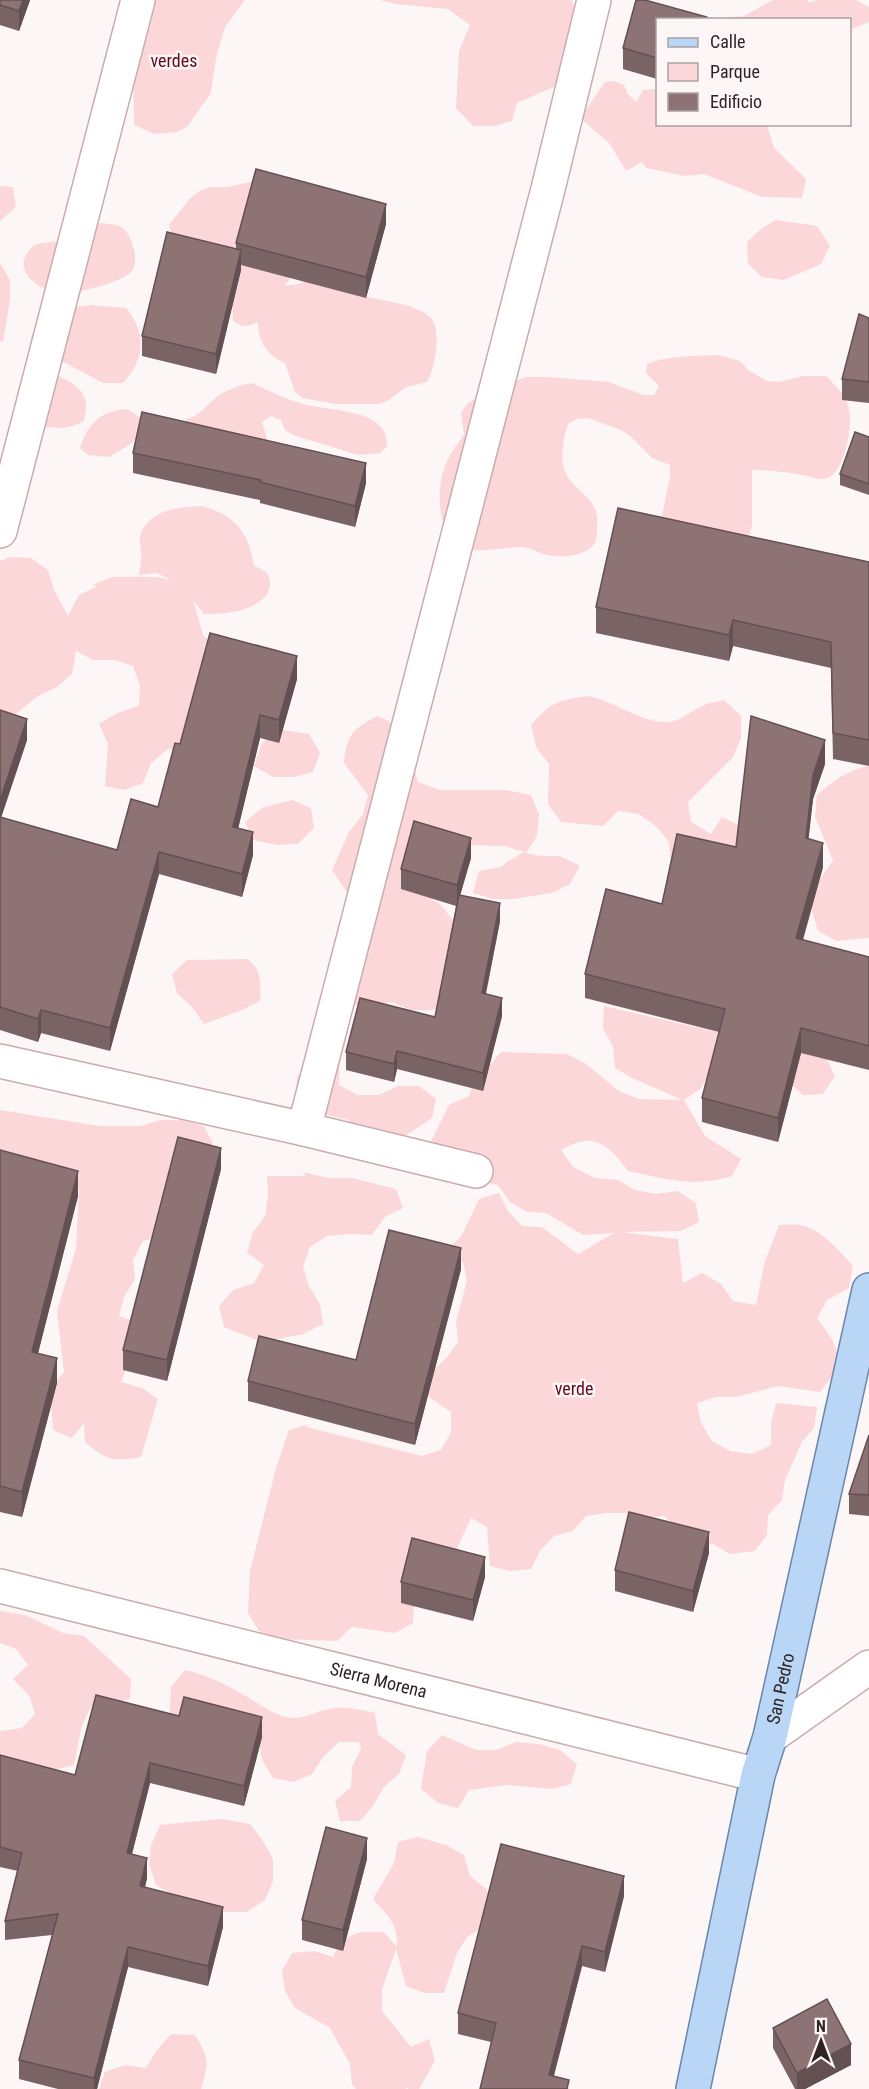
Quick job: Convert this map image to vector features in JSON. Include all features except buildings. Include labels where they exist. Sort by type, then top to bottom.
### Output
[{"type":"main road","name":"San Pedro","points":[[693,2089],[758,1775],[770,1737],[869,1290]]},
{"type":"street","points":[[0,531],[138,0]]},
{"type":"street","points":[[304,1129],[548,189],[594,0]]},
{"type":"street","points":[[0,1061],[304,1129],[476,1171]]},
{"type":"street","name":"Sierra Morena","points":[[0,1586],[758,1775]]},
{"type":"street","points":[[770,1737],[869,1667]]},
{"type":"green space","name":"verdes","points":[[150,0],[245,0],[225,27],[216,58],[211,93],[187,127],[177,132],[155,134],[134,125],[133,51]]},
{"type":"green space","points":[[380,0],[572,0],[580,31],[563,83],[517,103],[512,121],[495,126],[473,126],[456,108],[459,51],[470,25],[448,9],[395,4]]},
{"type":"green space","points":[[773,0],[807,0],[809,3],[816,0],[856,0],[869,7],[869,22],[851,30],[851,18],[724,18],[744,16]]},
{"type":"green space","points":[[614,81],[624,85],[628,94],[636,102],[643,90],[656,89],[656,126],[767,126],[774,148],[806,179],[802,198],[762,197],[704,174],[685,176],[646,168],[642,162],[626,171],[610,144],[580,118],[605,82]]},
{"type":"green space","points":[[259,180],[288,269],[290,279],[284,286],[303,283],[300,279],[409,306],[429,316],[436,329],[437,338],[433,367],[427,382],[406,387],[389,400],[379,404],[336,404],[302,398],[295,392],[285,363],[273,356],[265,347],[258,322],[245,326],[233,321],[232,299],[172,235],[169,225],[190,198],[200,191],[210,187],[227,187]]},
{"type":"green space","points":[[0,186],[13,187],[16,207],[0,221]]},
{"type":"green space","points":[[776,220],[817,226],[830,246],[821,264],[784,280],[762,277],[748,264],[747,242],[762,228]]},
{"type":"green space","points":[[103,223],[123,228],[131,239],[135,263],[134,268],[127,275],[98,287],[74,292],[48,290],[28,277],[24,263],[31,248],[42,243],[62,241],[87,228]]},
{"type":"green space","points":[[0,263],[10,280],[10,301],[3,341],[0,342]]},
{"type":"green space","points":[[91,305],[126,308],[137,327],[141,346],[139,356],[136,365],[123,383],[103,383],[35,347],[31,338],[35,329],[71,308]]},
{"type":"green space","points":[[719,355],[740,361],[748,370],[767,381],[779,382],[803,376],[826,376],[843,395],[849,409],[850,426],[846,449],[838,469],[832,476],[823,479],[783,472],[752,470],[752,525],[749,537],[661,521],[670,465],[652,458],[621,430],[588,418],[577,419],[568,424],[562,455],[566,474],[594,507],[597,516],[597,531],[593,546],[582,553],[560,556],[547,555],[521,547],[467,550],[453,541],[442,520],[441,482],[449,457],[464,434],[461,413],[467,404],[525,377],[609,382],[643,395],[654,395],[659,386],[646,373],[647,364],[674,357]]},
{"type":"green space","points":[[54,375],[70,382],[85,398],[86,413],[83,422],[62,428],[41,427],[16,410],[18,390],[26,383]]},
{"type":"green space","points":[[252,383],[300,403],[354,413],[368,418],[378,424],[385,433],[387,446],[380,453],[358,455],[293,435],[285,430],[281,420],[271,416],[262,422],[268,442],[181,429],[186,419],[198,414],[221,394]]},
{"type":"green space","points":[[127,409],[141,418],[141,428],[136,439],[129,445],[109,457],[88,455],[80,448],[91,425],[96,420],[109,412]]},
{"type":"green space","points":[[203,506],[224,515],[239,527],[249,544],[254,566],[267,573],[270,581],[269,591],[263,599],[234,612],[204,614],[193,600],[203,635],[218,651],[209,754],[168,749],[151,763],[143,783],[124,790],[105,786],[108,744],[99,724],[117,713],[139,706],[140,686],[133,666],[114,660],[93,660],[76,651],[72,674],[57,687],[38,696],[5,723],[0,724],[0,561],[10,557],[31,558],[48,570],[54,590],[68,616],[79,595],[98,586],[92,585],[112,577],[157,577],[172,580],[156,573],[139,575],[140,539],[144,528],[150,520],[166,511]]},
{"type":"green space","points":[[587,696],[606,701],[643,718],[663,722],[679,719],[704,705],[724,700],[741,716],[741,738],[733,757],[688,802],[691,822],[711,834],[722,817],[742,827],[745,848],[671,862],[669,842],[657,827],[639,814],[618,811],[603,826],[561,822],[548,804],[549,764],[536,747],[531,725],[549,707],[569,699]]},
{"type":"green space","points":[[377,716],[387,720],[400,734],[418,782],[440,790],[505,790],[531,795],[539,814],[537,836],[526,853],[539,856],[560,856],[580,866],[570,884],[552,893],[513,899],[493,899],[473,893],[479,871],[501,867],[524,852],[505,846],[461,845],[423,893],[441,905],[454,922],[453,1005],[432,1010],[411,1010],[392,1002],[372,1006],[330,1003],[354,903],[332,870],[349,832],[363,814],[368,795],[344,763],[345,753],[349,739],[356,729]]},
{"type":"green space","points":[[282,730],[309,734],[320,753],[313,772],[294,777],[273,777],[254,766],[262,743]]},
{"type":"green space","points":[[869,766],[869,938],[837,941],[818,931],[812,911],[811,893],[833,860],[815,817],[817,795],[841,777]]},
{"type":"green space","points":[[292,800],[311,808],[314,828],[298,844],[277,845],[253,840],[245,822],[262,808]]},
{"type":"green space","points":[[247,959],[258,972],[260,1001],[204,1024],[192,1007],[177,993],[172,974],[187,960]]},
{"type":"green space","name":"verde","points":[[604,1006],[826,1057],[835,1076],[823,1094],[803,1095],[787,1081],[711,1072],[700,1089],[684,1100],[705,1136],[741,1159],[732,1176],[692,1182],[628,1171],[613,1153],[595,1142],[577,1143],[561,1150],[573,1167],[595,1178],[618,1180],[635,1190],[656,1194],[678,1191],[696,1203],[699,1222],[681,1231],[622,1232],[678,1239],[683,1283],[702,1273],[721,1284],[733,1301],[756,1305],[764,1264],[779,1225],[799,1225],[814,1230],[829,1241],[853,1266],[849,1288],[827,1300],[817,1318],[831,1338],[837,1355],[834,1371],[820,1392],[778,1386],[736,1397],[716,1397],[697,1403],[701,1423],[712,1441],[730,1451],[752,1454],[771,1445],[771,1423],[776,1403],[817,1407],[814,1428],[802,1442],[785,1480],[782,1500],[768,1515],[767,1535],[755,1551],[730,1554],[713,1544],[693,1543],[664,1516],[643,1518],[625,1513],[606,1513],[586,1516],[573,1531],[554,1536],[540,1551],[531,1569],[510,1571],[490,1566],[487,1527],[471,1518],[454,1555],[414,1603],[413,1623],[395,1633],[352,1627],[337,1641],[277,1639],[259,1631],[248,1613],[250,1571],[276,1468],[289,1430],[310,1424],[306,1427],[422,1456],[441,1450],[451,1432],[451,1412],[416,1388],[447,1357],[458,1342],[456,1321],[467,1281],[463,1262],[446,1250],[461,1237],[479,1199],[499,1193],[508,1211],[522,1226],[542,1227],[578,1254],[614,1233],[583,1235],[546,1213],[527,1212],[510,1202],[498,1185],[479,1181],[438,1180],[428,1162],[431,1141],[449,1105],[469,1096],[473,1085],[501,1052],[567,1054],[586,1064],[619,1091],[639,1099],[682,1100],[615,1068],[613,1046],[603,1029]]},
{"type":"green space","points":[[340,1044],[339,1085],[358,1095],[379,1095],[398,1086],[419,1086],[436,1099],[432,1118],[399,1140],[359,1138],[349,1120],[309,1111],[295,1098],[297,1077],[310,1060]]},
{"type":"green space","points":[[0,1110],[99,1126],[140,1126],[161,1120],[183,1120],[203,1126],[213,1142],[201,1159],[182,1166],[166,1182],[169,1202],[165,1235],[143,1241],[133,1260],[135,1279],[124,1297],[119,1316],[138,1323],[136,1342],[121,1382],[142,1388],[158,1399],[141,1457],[117,1459],[99,1453],[85,1442],[84,1423],[72,1438],[53,1430],[50,1389],[64,1372],[57,1311],[76,1249],[79,1187],[0,1170]]},
{"type":"green space","points":[[302,1172],[329,1178],[352,1178],[396,1189],[403,1208],[385,1217],[372,1235],[327,1236],[310,1247],[303,1267],[309,1286],[320,1304],[323,1324],[303,1334],[262,1342],[224,1327],[219,1306],[233,1290],[254,1283],[264,1265],[247,1253],[253,1232],[265,1216],[268,1196],[267,1176],[306,1176]]},
{"type":"green space","points":[[0,1611],[25,1615],[63,1633],[84,1636],[131,1679],[130,1699],[91,1707],[82,1725],[74,1765],[54,1770],[0,1762],[0,1731],[22,1728],[35,1714],[29,1695],[13,1679],[28,1665],[16,1649],[0,1643]]},
{"type":"green space","points":[[185,1670],[216,1680],[272,1712],[290,1718],[336,1708],[353,1708],[375,1713],[378,1734],[406,1755],[399,1774],[384,1787],[373,1806],[360,1821],[340,1821],[335,1801],[351,1787],[352,1767],[361,1749],[359,1742],[339,1742],[324,1756],[312,1774],[294,1782],[273,1778],[262,1760],[259,1741],[169,1728],[171,1687]]},
{"type":"green space","points":[[442,1735],[476,1750],[496,1750],[516,1742],[539,1744],[560,1750],[577,1764],[571,1784],[552,1789],[507,1785],[469,1790],[458,1808],[438,1803],[421,1789],[427,1751]]},
{"type":"green space","points":[[221,1819],[250,1824],[273,1859],[273,1881],[265,1900],[247,1912],[207,1912],[190,1906],[156,1885],[149,1864],[151,1845],[160,1825]]},
{"type":"green space","points":[[418,1837],[446,1845],[464,1855],[470,1876],[487,1890],[493,1908],[485,1926],[467,1937],[457,1953],[444,1993],[424,1993],[406,1986],[396,1949],[382,1990],[382,2011],[411,2047],[429,2039],[435,2061],[419,2089],[408,2089],[408,2087],[405,2089],[356,2089],[352,2084],[350,2064],[330,2028],[295,2008],[285,1991],[282,1971],[292,1953],[314,1951],[334,1957],[344,1941],[361,1932],[384,1932],[397,1947],[394,1926],[373,1899],[394,1863],[398,1842]]},
{"type":"green space","points":[[171,2034],[195,2035],[200,2043],[206,2061],[201,2089],[99,2089],[105,2072],[125,2065],[146,2068],[157,2050]]}]
